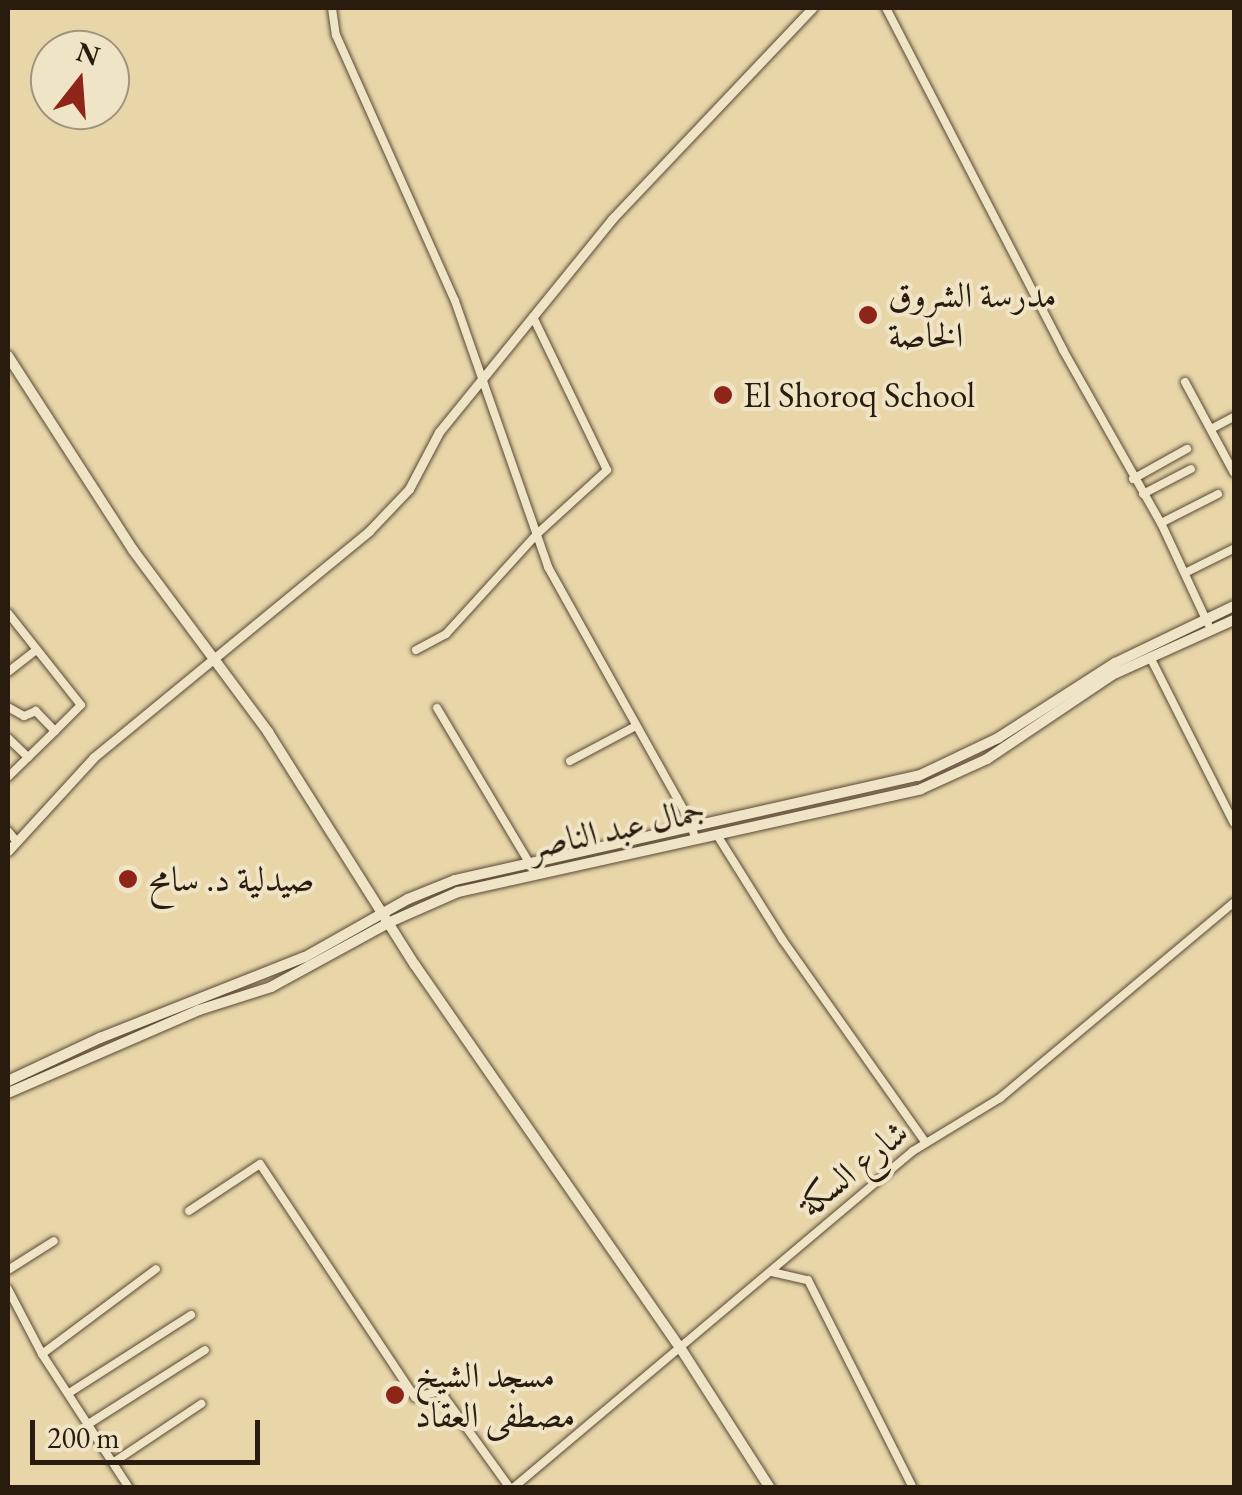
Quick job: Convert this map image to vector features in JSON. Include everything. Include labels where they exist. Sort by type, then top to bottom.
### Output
[{"type":"main road","points":[[8,356],[133,550],[215,659],[681,1349],[770,1488]]},
{"type":"main road","name":"جمال عبد الناصر","points":[[8,1082],[100,1038],[305,957],[456,880],[529,862],[717,834],[920,789],[956,776],[1112,676],[1209,625],[1234,606]]},
{"type":"main road","name":"جمال عبد الناصر","points":[[8,1093],[198,1010],[271,987],[387,917],[458,892],[876,788],[943,766],[998,738],[1115,663],[1209,625],[1234,620]]},
{"type":"street","points":[[332,8],[336,36],[405,182],[482,377],[548,567],[694,835]]},
{"type":"street","points":[[8,851],[94,757],[339,557],[396,503],[409,489],[439,432],[612,219],[812,8]]},
{"type":"street","points":[[886,8],[1133,479],[1161,523],[1209,625]]},
{"type":"street","points":[[416,650],[446,634],[537,534],[606,470],[533,316]]},
{"type":"street","points":[[1186,382],[1234,472]]},
{"type":"street","points":[[1211,428],[1234,417]]},
{"type":"street","points":[[1133,479],[1187,449]]},
{"type":"street","points":[[1143,494],[1191,469]]},
{"type":"street","points":[[1161,523],[1218,494]]},
{"type":"street","points":[[1185,573],[1233,549]]},
{"type":"street","points":[[8,614],[81,706],[8,777]]},
{"type":"street","points":[[8,672],[35,650]]},
{"type":"street","points":[[1150,656],[1234,822]]},
{"type":"street","points":[[8,707],[24,716],[36,711],[55,731]]},
{"type":"street","points":[[437,708],[536,874]]},
{"type":"street","points":[[570,760],[634,728]]},
{"type":"street","points":[[8,738],[28,756]]},
{"type":"street","points":[[8,831],[16,841]]},
{"type":"street","points":[[717,834],[782,939],[924,1142]]},
{"type":"street","name":"شارع السكة","points":[[512,1488],[924,1142],[1000,1098],[1234,902]]},
{"type":"street","points":[[189,1211],[260,1164],[415,1397],[440,1391],[512,1488]]},
{"type":"street","points":[[8,1270],[54,1241]]},
{"type":"street","points":[[42,1354],[156,1269]]},
{"type":"street","points":[[772,1272],[808,1280],[912,1488]]},
{"type":"street","points":[[8,1288],[42,1354],[90,1423],[128,1488]]},
{"type":"street","points":[[69,1393],[191,1315]]},
{"type":"street","points":[[90,1423],[204,1350]]},
{"type":"street","points":[[114,1462],[200,1404]]},
{"type":"place","name":"مدرسة الشروق الخاصة","points":[[868,315]]},
{"type":"place","name":"El Shoroq School","points":[[723,395]]},
{"type":"place","name":"صيدلية د. سامح","points":[[128,879]]},
{"type":"place","name":"مسجد الشيخ مصطفى العقاد","points":[[395,1395]]}]
